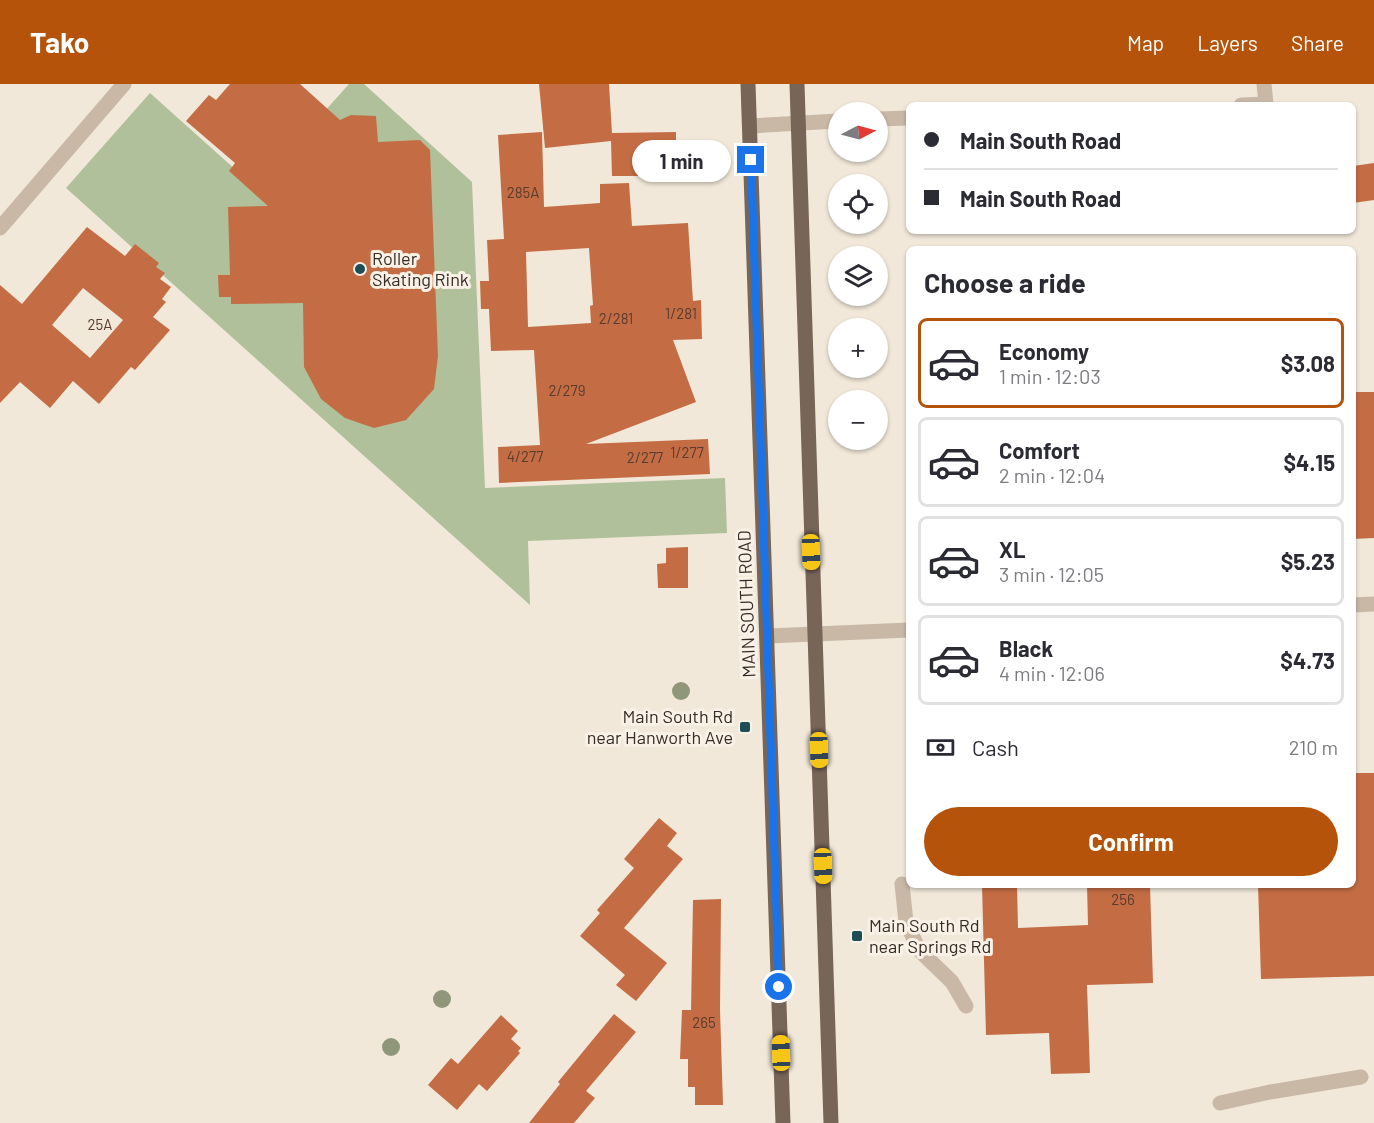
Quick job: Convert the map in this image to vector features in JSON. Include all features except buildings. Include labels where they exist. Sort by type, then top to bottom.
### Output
[{"type":"main road","name":"MAIN SOUTH ROAD","points":[[748,84],[783,1123]]},
{"type":"main road","points":[[797,84],[831,1123]]},
{"type":"street","points":[[0,228],[124,84]]},
{"type":"street","points":[[1264,84],[1266,102]]},
{"type":"street","points":[[888,119],[906,118]]},
{"type":"street","points":[[750,126],[828,122]]},
{"type":"street","points":[[1356,605],[1374,604]]},
{"type":"street","points":[[768,636],[906,630]]},
{"type":"street","points":[[902,884],[906,922],[919,950],[952,982],[966,1006]]},
{"type":"street","points":[[1220,1103],[1361,1077]]},
{"type":"green space","points":[[349,84],[364,84],[472,182],[485,488],[725,478],[727,533],[528,541],[530,605],[66,188],[150,93],[256,188]]},
{"type":"place","name":"Roller Skating Rink","points":[[360,269]]},
{"type":"place","name":"Main South Rd near Hanworth Ave","points":[[745,727]]},
{"type":"place","name":"Main South Rd near Springs Rd","points":[[857,936]]},
{"type":"route","points":[[751,160],[779,987]]}]
